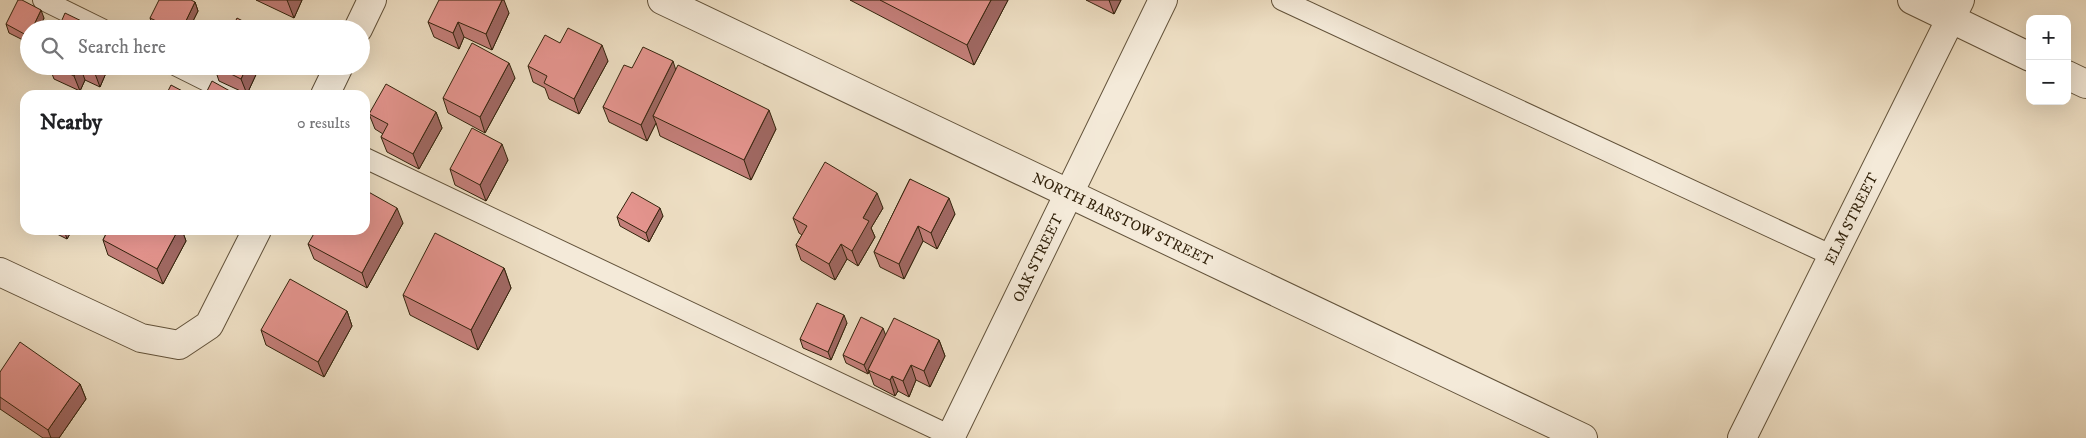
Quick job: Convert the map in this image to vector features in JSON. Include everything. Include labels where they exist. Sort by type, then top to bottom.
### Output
[{"type":"street","points":[[362,20],[372,0]]},
{"type":"street","name":"NORTH BARSTOW STREET","points":[[662,0],[1583,438]]},
{"type":"street","name":"OAK STREET","points":[[953,437],[1068,194],[1163,0]]},
{"type":"street","points":[[1912,0],[1955,9],[2026,54]]},
{"type":"street","name":"ELM STREET","points":[[1742,438],[1955,9]]},
{"type":"street","points":[[327,90],[335,75]]},
{"type":"street","points":[[2071,77],[2086,84]]},
{"type":"street","points":[[0,272],[141,338],[179,345],[209,325],[254,235]]},
{"type":"lane","points":[[44,0],[84,20]]},
{"type":"lane","points":[[1282,0],[1833,256]]},
{"type":"lane","points":[[195,75],[226,90]]},
{"type":"lane","points":[[370,160],[953,437]]},
{"type":"building","points":[[18,0],[22,0],[41,10],[36,20],[20,20],[20,32],[6,24]]},
{"type":"building","points":[[159,0],[191,0],[195,2],[186,20],[154,20],[150,18]]},
{"type":"building","points":[[439,0],[502,0],[486,34],[458,22],[453,33],[428,22]]},
{"type":"building","points":[[880,0],[991,0],[967,45]]},
{"type":"building","points":[[65,13],[79,20],[62,20]]},
{"type":"building","points":[[568,28],[602,45],[574,99],[544,83],[547,76],[528,66],[545,35],[560,43]]},
{"type":"building","points":[[472,43],[509,63],[480,117],[443,98]]},
{"type":"building","points":[[643,47],[673,61],[641,125],[603,107],[624,65],[632,68]]},
{"type":"building","points":[[678,65],[769,110],[744,160],[653,116]]},
{"type":"building","points":[[233,75],[243,75],[241,79]]},
{"type":"building","points":[[212,81],[228,90],[208,90]]},
{"type":"building","points":[[386,84],[436,112],[413,154],[381,137],[388,124],[370,115]]},
{"type":"building","points":[[171,85],[180,90],[168,90]]},
{"type":"building","points":[[472,128],[502,144],[480,185],[450,169]]},
{"type":"building","points":[[825,162],[877,193],[863,218],[869,221],[852,251],[841,244],[829,264],[796,245],[807,226],[793,218]]},
{"type":"building","points":[[910,179],[949,198],[931,233],[918,226],[899,264],[874,252]]},
{"type":"building","points":[[632,192],[660,208],[646,233],[617,217]]},
{"type":"building","points":[[370,193],[397,208],[362,273],[308,244],[313,235],[370,235]]},
{"type":"building","points":[[435,233],[504,268],[471,330],[403,295]]},
{"type":"building","points":[[106,235],[175,235],[157,269],[103,240]]},
{"type":"building","points":[[290,279],[347,311],[318,362],[261,330]]},
{"type":"building","points":[[817,303],[844,315],[828,352],[800,339]]},
{"type":"building","points":[[861,317],[883,328],[864,365],[843,355]]},
{"type":"building","points":[[894,318],[939,340],[924,371],[911,365],[903,381],[892,376],[890,380],[868,370]]},
{"type":"building","points":[[20,342],[80,384],[48,430],[0,397],[0,372]]}]
